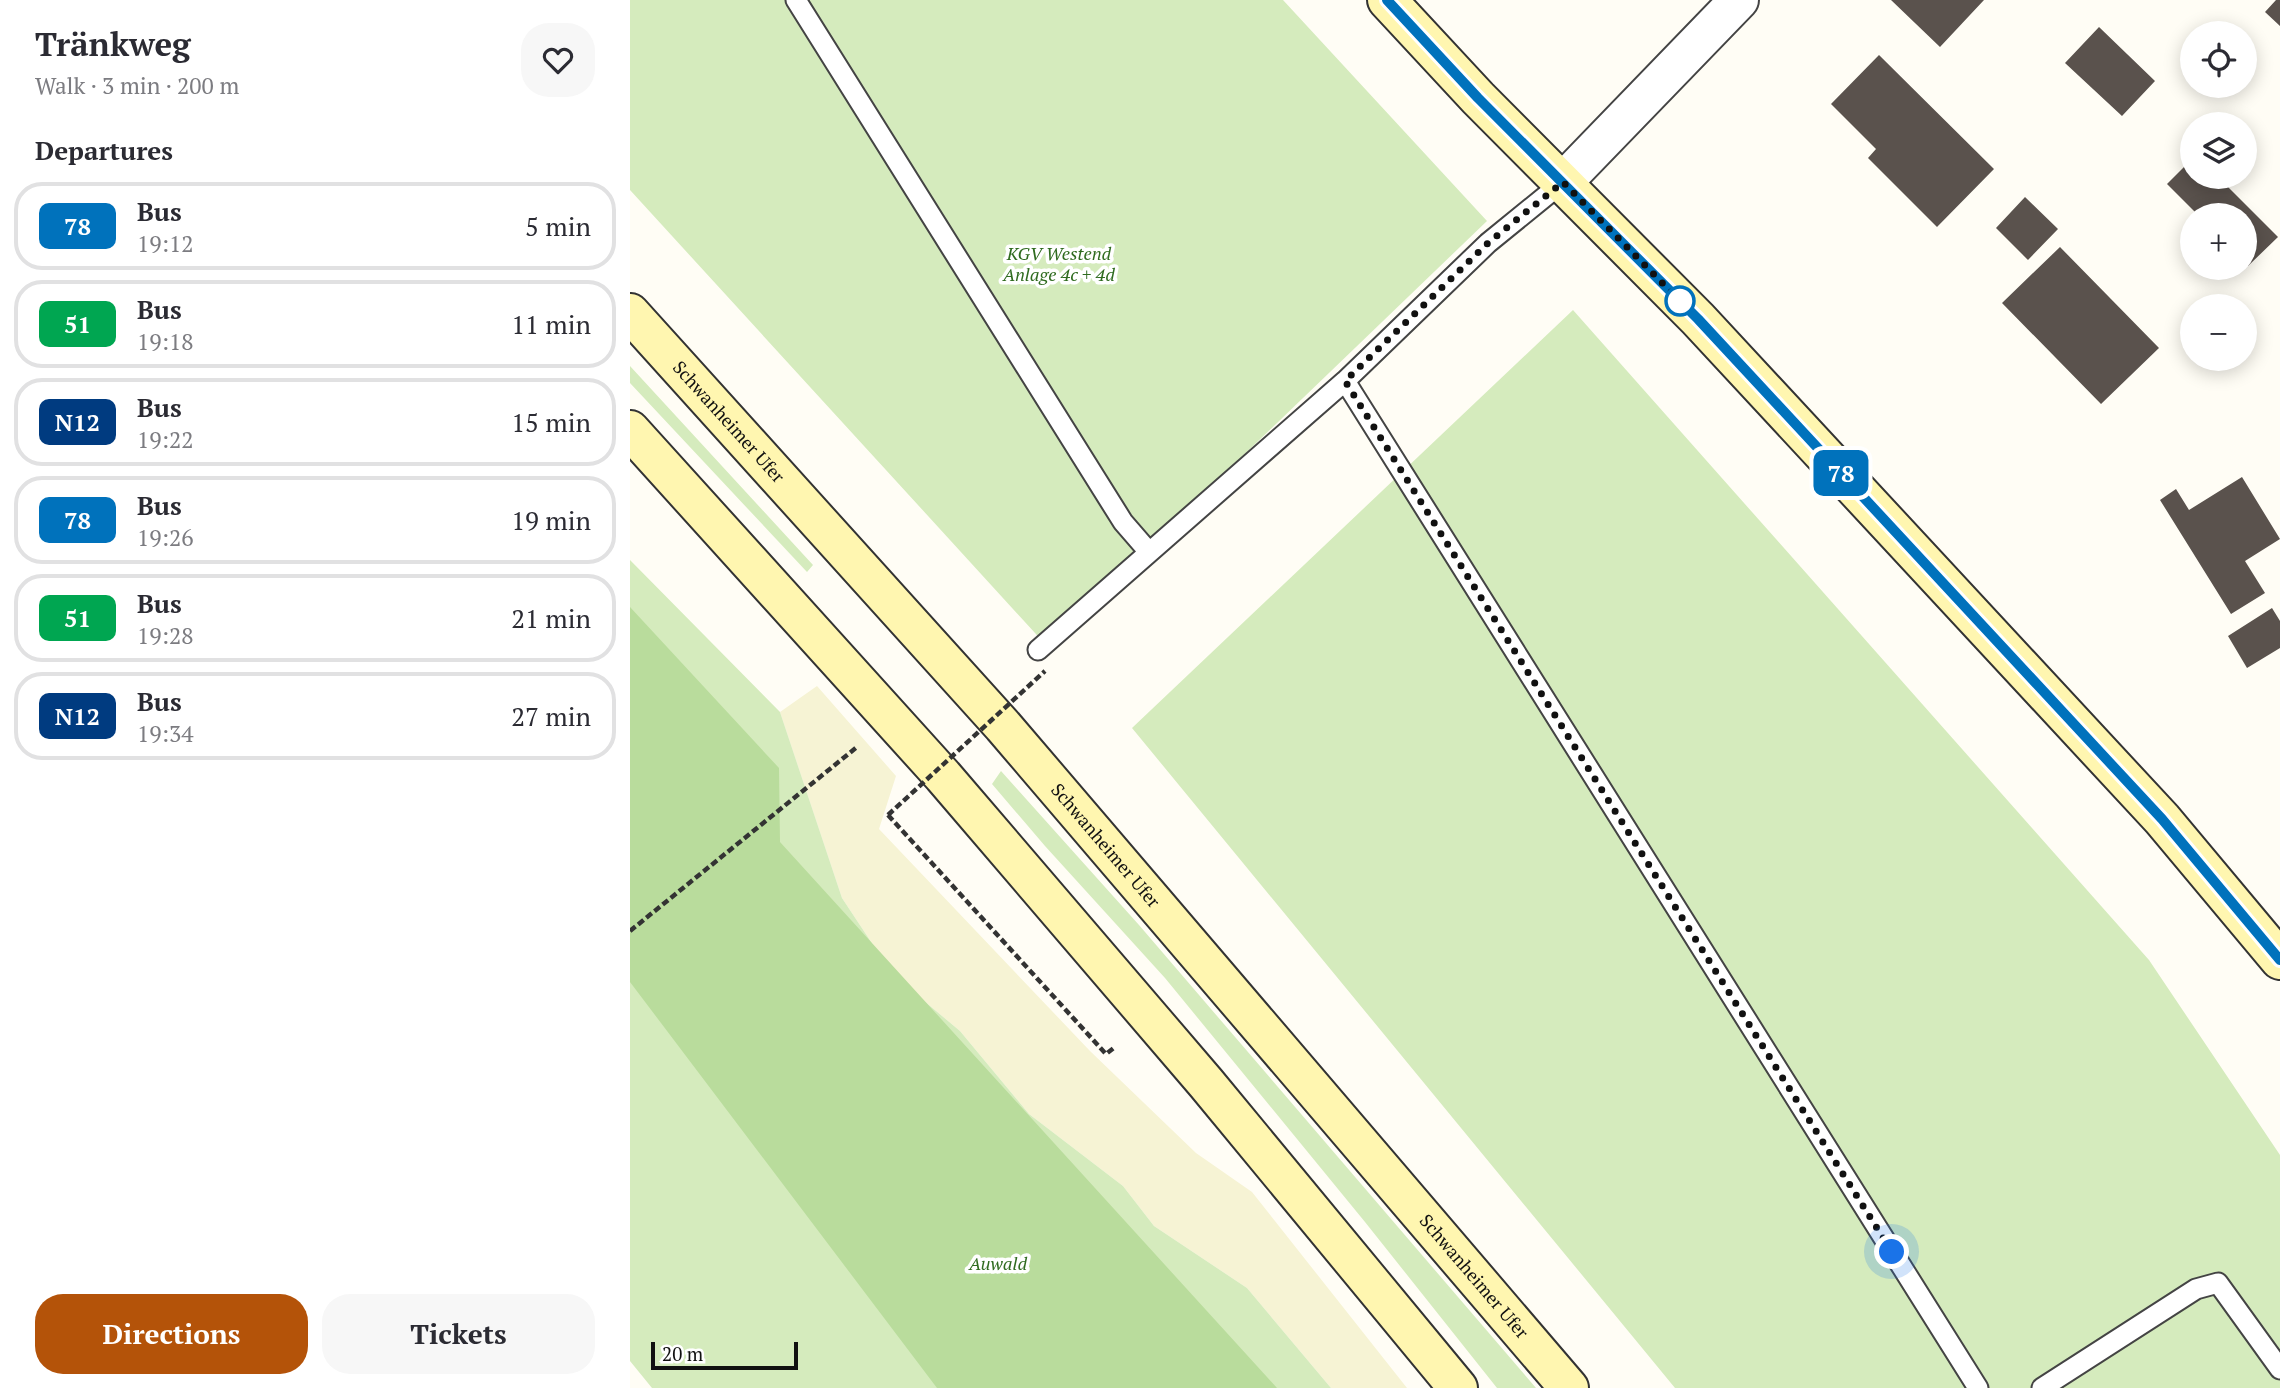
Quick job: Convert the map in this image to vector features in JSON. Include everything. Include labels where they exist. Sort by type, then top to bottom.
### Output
[{"type":"main road","points":[[1387,0],[1478,98],[1698,319],[2152,808],[2280,960]]},
{"type":"main road","name":"Schwanheimer Ufer","points":[[630,313],[1003,726],[1569,1388]]},
{"type":"main road","points":[[630,430],[953,787],[1206,1083],[1458,1388]]},
{"type":"street","points":[[1563,182],[1739,0]]},
{"type":"lane","points":[[796,0],[1123,522],[1149,552]]},
{"type":"lane","points":[[1038,650],[1345,381],[1488,243],[1563,182]]},
{"type":"lane","points":[[1345,381],[1978,1388]]},
{"type":"lane","points":[[2042,1388],[2196,1289],[2218,1283],[2280,1369]]},
{"type":"path","points":[[1045,671],[888,815],[1106,1054]]},
{"type":"path","points":[[630,931],[857,747],[866,757]]},
{"type":"path","points":[[903,799],[913,809]]},
{"type":"shaded area","points":[[817,686],[896,776],[879,829],[1090,1051],[1196,1153],[1252,1192],[1407,1388],[1331,1388],[1247,1288],[1154,1226],[1123,1186],[1029,1114],[960,1031],[893,975],[842,898],[780,712]]},
{"type":"green space","name":"KGV Westend Anlage 4c + 4d","points":[[630,0],[1283,0],[1487,221],[1046,645],[630,190]]},
{"type":"green space","points":[[1573,310],[2149,960],[2280,1155],[2280,1388],[1675,1388],[1132,728]]},
{"type":"green space","points":[[630,366],[813,565],[807,572],[630,383]]},
{"type":"green space","name":"Auwald","points":[[630,560],[780,712],[842,898],[893,975],[960,1031],[1029,1114],[1123,1186],[1154,1226],[1247,1288],[1331,1388],[652,1388],[630,1361]]},
{"type":"green space","name":"Auwald","points":[[630,607],[779,768],[780,842],[1277,1388],[937,1388],[630,982]]},
{"type":"green space","points":[[1001,771],[1139,925],[1536,1388],[1497,1388],[1165,978],[992,784]]},
{"type":"building","points":[[1891,0],[1984,0],[1940,47]]},
{"type":"building","points":[[2276,0],[2280,0],[2280,26],[2265,12]]},
{"type":"building","points":[[2099,27],[2155,81],[2122,116],[2065,63]]},
{"type":"building","points":[[1879,55],[1994,169],[1937,227],[1868,158],[1876,149],[1831,104]]},
{"type":"building","points":[[2180,171],[2180,189],[2230,189],[2244,203],[2186,203],[2167,184]]},
{"type":"building","points":[[2025,197],[2058,229],[2028,260],[1996,228]]},
{"type":"building","points":[[2257,216],[2278,237],[2257,257]]},
{"type":"building","points":[[2060,247],[2159,348],[2101,404],[2002,303]]},
{"type":"building","points":[[2242,477],[2280,539],[2245,561],[2265,593],[2231,614],[2160,500],[2176,489],[2189,510]]},
{"type":"building","points":[[2272,608],[2280,621],[2280,648],[2247,668],[2228,636]]},
{"type":"bus line","name":"78","points":[[1387,0],[1521,143],[1698,319],[2162,819],[2280,960]]},
{"type":"route","points":[[1680,301],[1563,182],[1488,243],[1345,381],[1892,1252]]}]
